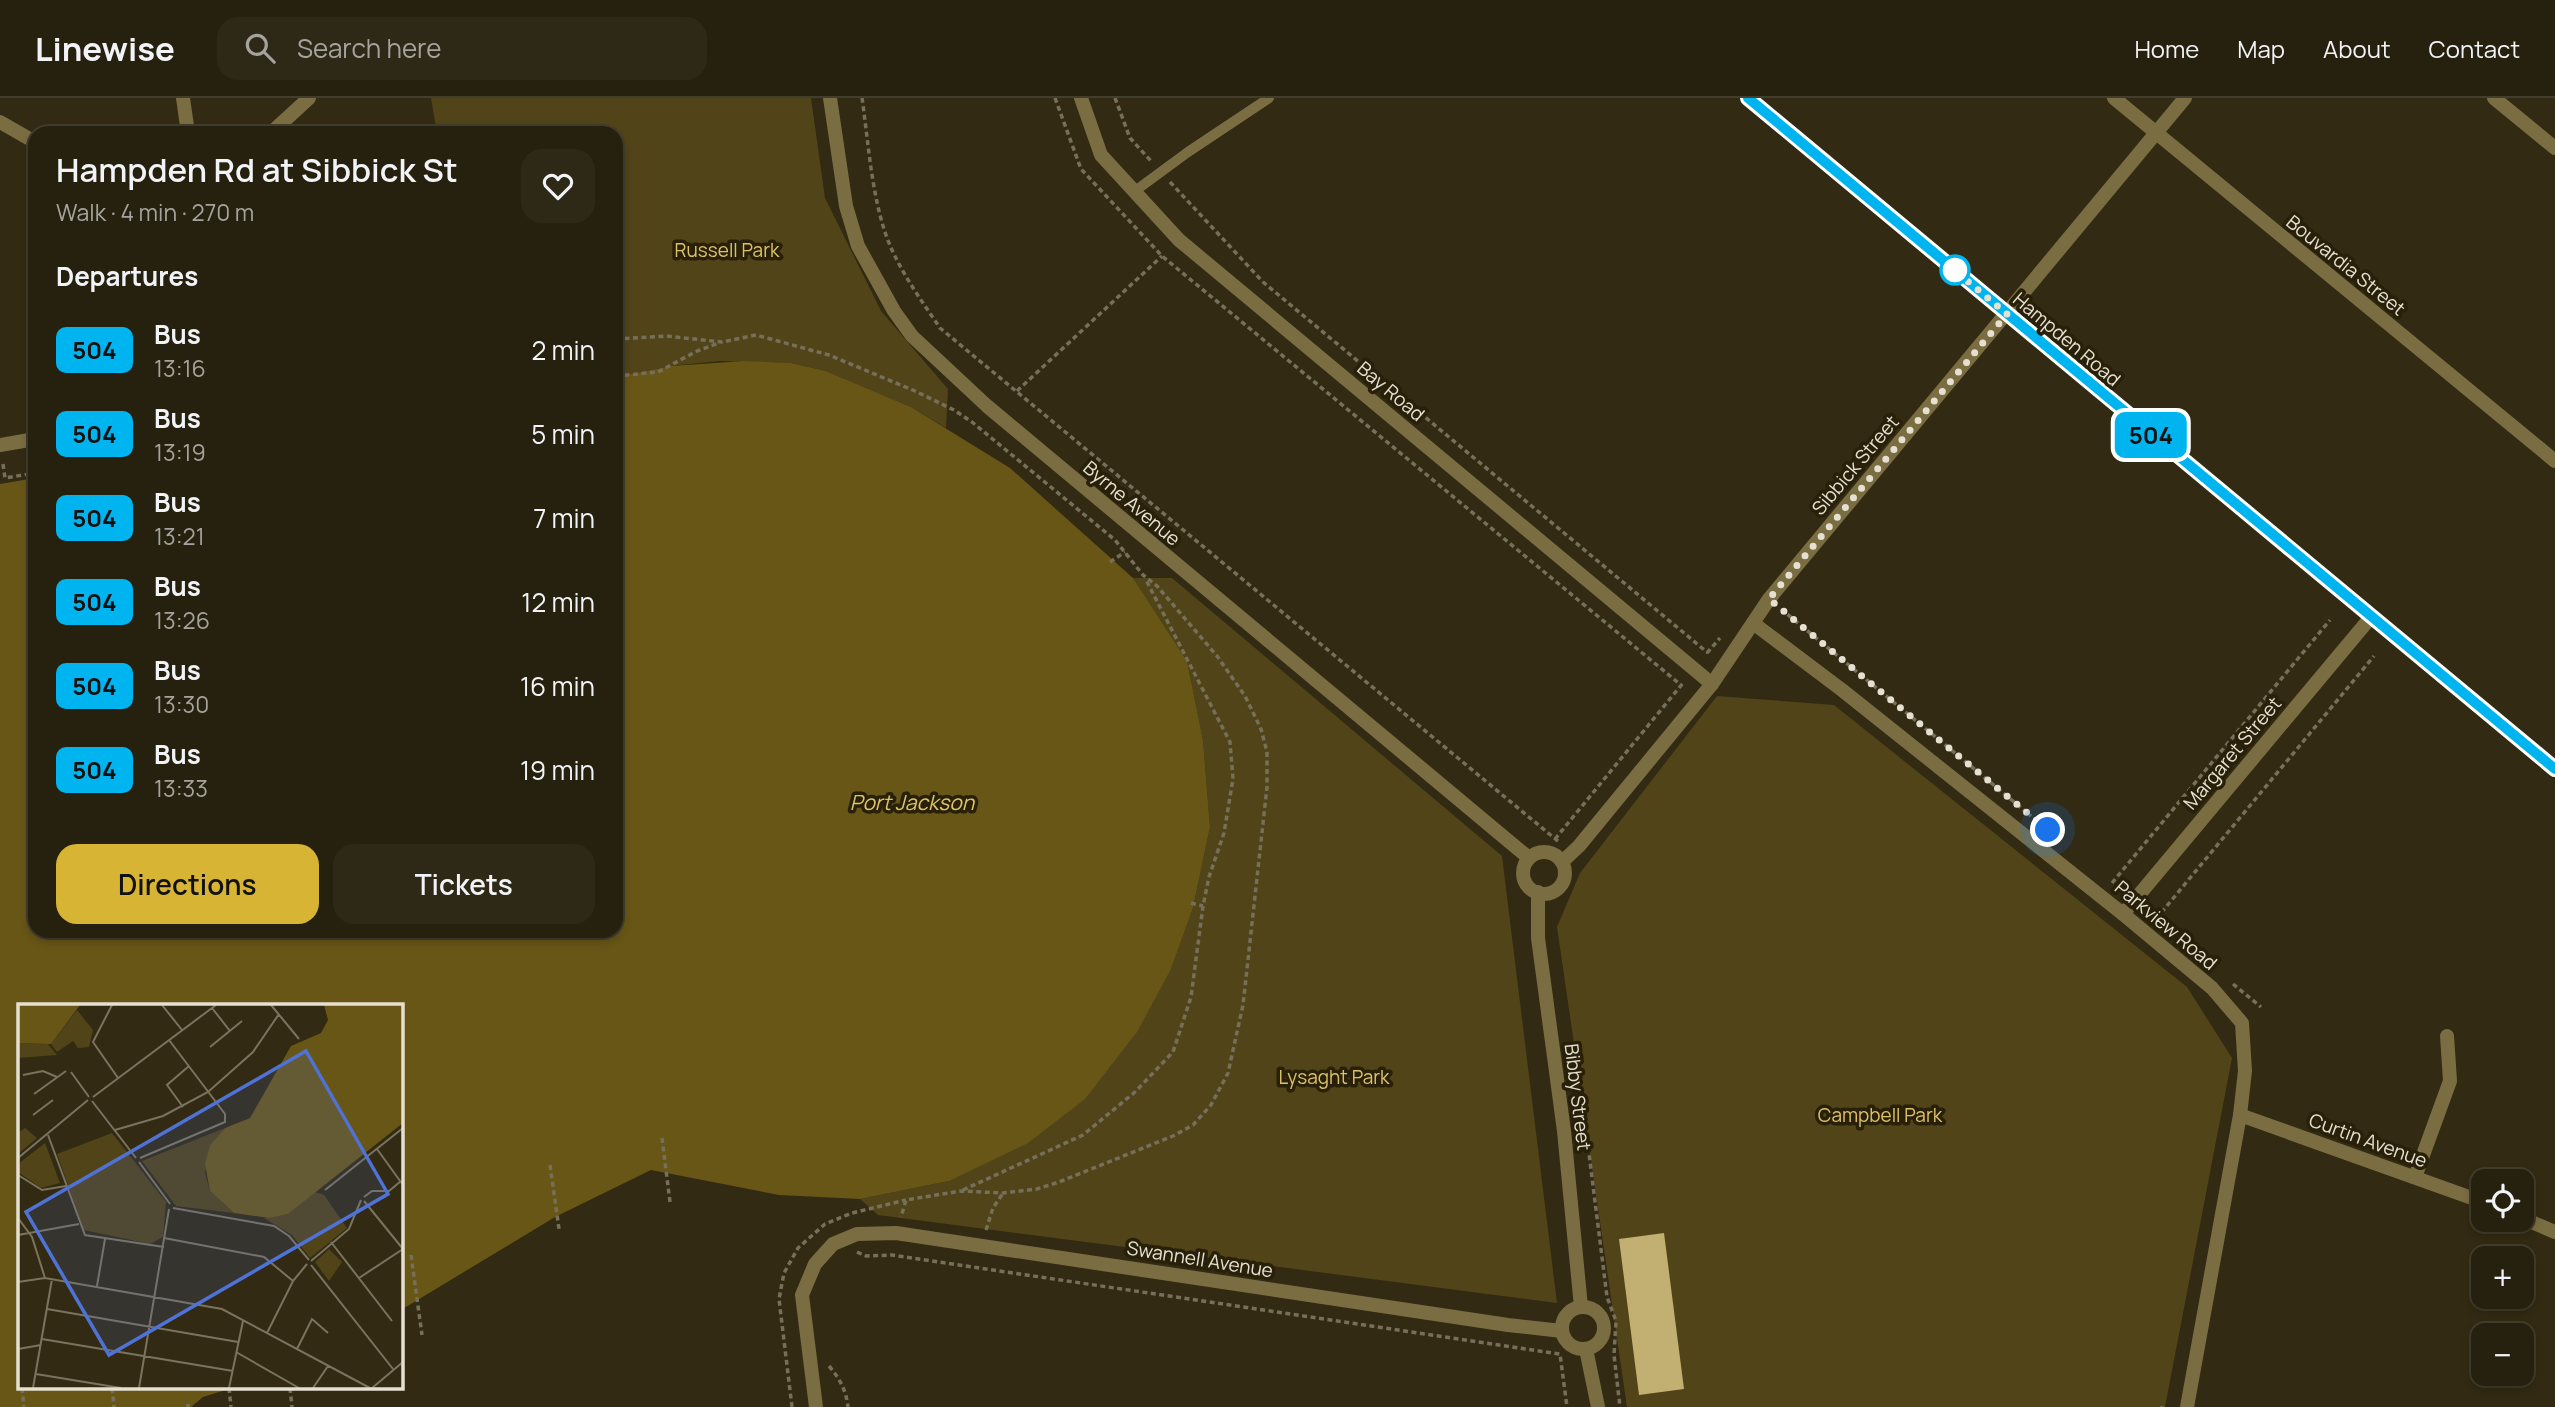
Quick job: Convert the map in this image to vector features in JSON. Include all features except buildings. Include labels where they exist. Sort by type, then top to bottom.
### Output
[{"type":"main road","name":"Hampden Road","points":[[1748,98],[2555,769]]},
{"type":"street","points":[[183,98],[187,126]]},
{"type":"street","points":[[279,126],[309,98]]},
{"type":"street","name":"Byrne Avenue","points":[[830,98],[846,206],[858,246],[894,311],[912,336],[987,406],[1529,858]]},
{"type":"street","name":"Bay Road","points":[[1081,98],[1101,155],[1179,240],[1713,684]]},
{"type":"street","name":"Bouvardia Street","points":[[2114,98],[2555,461]]},
{"type":"street","name":"Sibbick Street","points":[[1567,858],[1713,684],[1769,599],[2185,98]]},
{"type":"street","points":[[2494,98],[2555,148]]},
{"type":"street","points":[[0,122],[28,138]]},
{"type":"street","points":[[0,445],[28,440]]},
{"type":"street","name":"Margaret Street","points":[[2123,914],[2371,617]]},
{"type":"street","name":"Parkview Road","points":[[1753,623],[1842,690],[2123,914],[2211,988],[2242,1023],[2245,1072],[2240,1115],[2187,1407]]},
{"type":"street","points":[[1547,852],[1567,858],[1564,876],[1558,888],[1552,892],[1538,892],[1526,884],[1523,871],[1529,858],[1547,852]]},
{"type":"street","name":"Bibby Street","points":[[1538,892],[1538,938],[1563,1131],[1581,1307]]},
{"type":"street","points":[[2415,1177],[2450,1081],[2446,1036]]},
{"type":"street","name":"Curtin Avenue","points":[[2240,1115],[2471,1198]]},
{"type":"street","points":[[2534,1223],[2555,1232]]},
{"type":"street","name":"Swannell Avenue","points":[[816,1407],[802,1295],[815,1264],[833,1244],[857,1234],[896,1233],[1562,1331]]},
{"type":"street","points":[[1581,1307],[1593,1310],[1604,1325],[1598,1343],[1586,1349],[1579,1349],[1567,1343],[1562,1331],[1566,1314],[1581,1307]]},
{"type":"street","points":[[1586,1349],[1598,1407]]},
{"type":"lane","points":[[1135,191],[1269,98]]},
{"type":"path","points":[[862,98],[880,213],[892,249],[917,295],[940,328],[1567,858]]},
{"type":"path","points":[[1115,98],[1130,138],[1263,282],[1708,653]]},
{"type":"path","points":[[1017,391],[1162,256]]},
{"type":"path","points":[[623,375],[659,372],[697,351],[722,342],[757,335],[829,355],[954,410],[1115,540],[1125,552],[1143,575],[1230,742],[1233,779],[1224,833],[1209,877],[1203,906],[1191,997],[1173,1052],[1135,1092],[1083,1135],[961,1191]]},
{"type":"path","points":[[623,339],[666,336],[722,342]]},
{"type":"path","points":[[3,464],[5,478],[28,474]]},
{"type":"path","points":[[1110,562],[1125,552]]},
{"type":"path","points":[[896,1233],[906,1200],[961,1191],[1003,1193],[1037,1189],[1193,1125],[1211,1105],[1228,1073],[1237,1042],[1257,890],[1267,787],[1267,752],[1261,729],[1245,696],[1217,656],[1157,586],[1143,575]]},
{"type":"path","points":[[1769,599],[2037,821]]},
{"type":"path","points":[[2112,884],[2330,620]]},
{"type":"path","points":[[2155,920],[2374,656]]},
{"type":"path","points":[[1191,903],[1203,906]]},
{"type":"path","points":[[1586,1130],[1606,1297],[1616,1321],[1615,1355],[1620,1407]]},
{"type":"path","points":[[662,1138],[670,1202]]},
{"type":"path","points":[[550,1164],[559,1229]]},
{"type":"path","points":[[982,1246],[988,1220],[1003,1193]]},
{"type":"path","points":[[854,1251],[866,1256],[892,1255],[1560,1354],[1567,1407]]},
{"type":"path","points":[[411,1255],[422,1335]]},
{"type":"path","points":[[827,1365],[839,1378],[847,1394],[848,1407]]},
{"type":"green space","name":"Russell Park","points":[[431,98],[811,98],[825,198],[881,311],[948,389],[946,428],[911,407],[826,371],[791,363],[720,361],[671,366],[623,376],[623,126],[436,126]]},
{"type":"green space","name":"Lysaght Park","points":[[1133,578],[1172,578],[1502,856],[1557,1303],[878,1215],[860,1199],[949,1181],[1171,969],[1193,908],[1210,827],[1203,740],[1187,661]]},
{"type":"green space","name":"Campbell Park","points":[[1717,696],[1834,705],[2187,987],[2232,1058],[2165,1407],[1627,1407],[1557,927],[1580,873]]},
{"type":"water","name":"Port Jackson","points":[[744,361],[791,363],[826,371],[911,407],[1010,468],[1133,578],[1187,661],[1203,740],[1210,827],[1193,908],[1171,969],[1137,1032],[1085,1099],[1028,1143],[949,1181],[860,1199],[779,1195],[651,1170],[555,1217],[402,1309],[402,1004],[18,1004],[18,1390],[226,1390],[203,1397],[191,1407],[0,1407],[0,484],[28,479],[28,938],[623,938],[623,376],[671,366]]},
{"type":"bus line","name":"504","points":[[1748,98],[2555,769]]},
{"type":"route","points":[[1955,270],[1947,264],[2007,314],[1769,599],[2048,830]]}]
